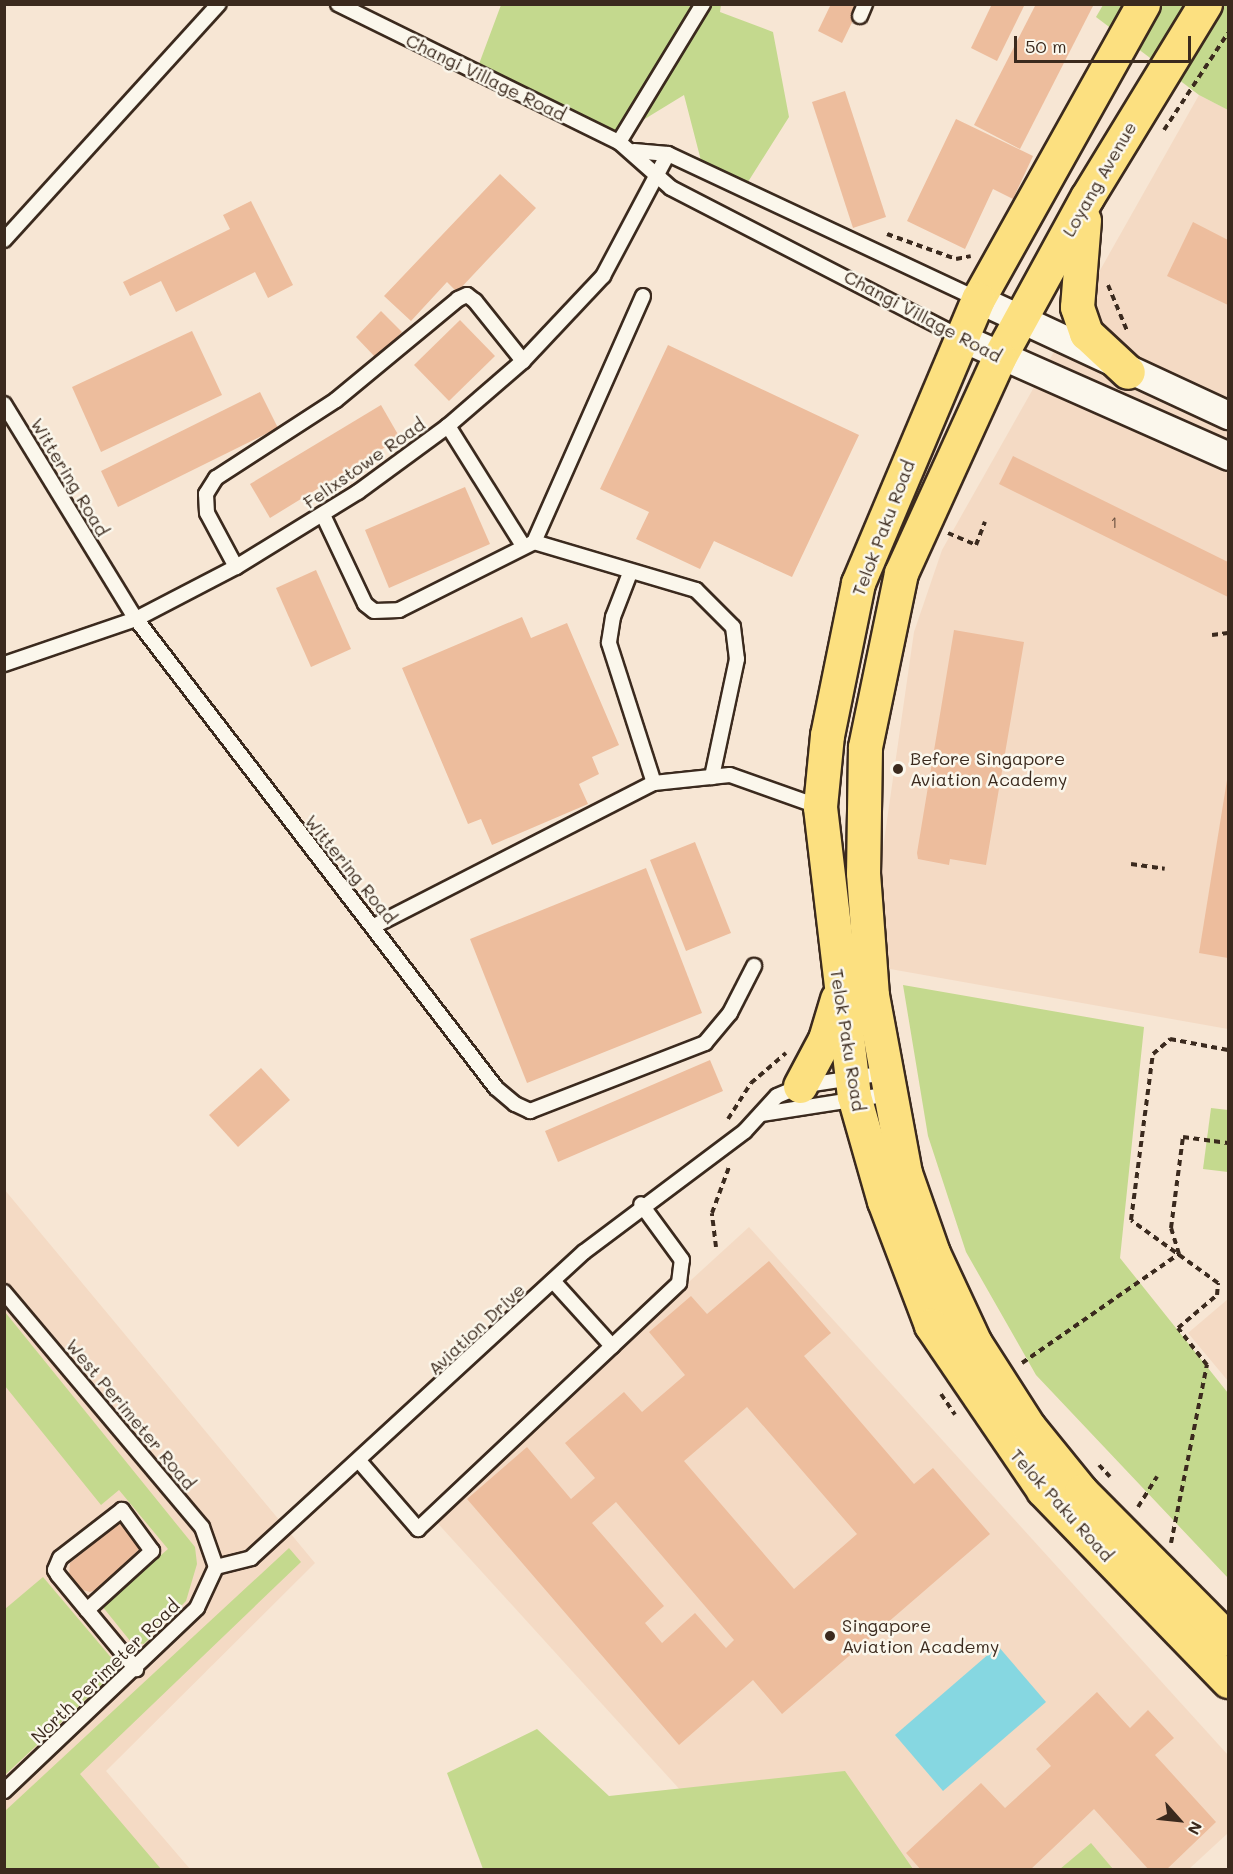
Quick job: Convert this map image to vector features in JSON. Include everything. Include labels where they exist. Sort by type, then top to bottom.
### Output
[{"type":"main road","points":[[960,337],[978,299],[1143,4]]},
{"type":"main road","name":"Loyang Avenue","points":[[999,358],[1087,197],[1205,4]]},
{"type":"main road","points":[[1087,197],[1075,279],[1077,307],[1086,333],[1128,372]]},
{"type":"main road","name":"Telok Paku Road","points":[[960,337],[858,583],[827,735],[820,807],[839,991],[852,1086],[884,1201],[930,1325],[971,1389],[1043,1490],[1228,1681]]},
{"type":"main road","name":"Telok Paku Road","points":[[999,358],[901,573],[872,699],[865,747],[863,873],[872,995],[909,1183],[975,1343],[1029,1427],[1082,1491],[1228,1639]]},
{"type":"main road","points":[[800,1086],[825,1039],[839,991]]},
{"type":"street","name":"Changi Village Road","points":[[978,299],[1128,372],[1228,415]]},
{"type":"street","name":"Changi Village Road","points":[[960,337],[999,358],[1228,456]]},
{"type":"lane","points":[[4,240],[219,4]]},
{"type":"lane","name":"Changi Village Road","points":[[338,4],[619,142],[634,151],[655,178],[960,337]]},
{"type":"lane","points":[[619,142],[703,4]]},
{"type":"lane","name":"Changi Village Road","points":[[634,151],[668,154],[978,299]]},
{"type":"lane","name":"Felixstowe Road","points":[[4,664],[136,619],[236,567],[323,515],[448,426],[523,361],[603,276],[668,154]]},
{"type":"lane","points":[[236,567],[207,513],[206,495],[216,478],[336,400],[458,298],[467,295],[475,301],[523,361]]},
{"type":"lane","points":[[323,515],[365,604],[374,611],[399,610],[528,543],[643,296]]},
{"type":"lane","name":"Wittering Road","points":[[4,404],[136,619],[374,926],[496,1088],[530,1111],[705,1043],[730,1013],[754,966]]},
{"type":"lane","points":[[448,426],[528,543],[696,590],[733,627],[737,659],[712,777]]},
{"type":"lane","points":[[630,573],[613,617],[609,643],[654,783]]},
{"type":"lane","points":[[374,926],[654,783],[730,775],[820,807]]},
{"type":"lane","name":"Aviation Drive","points":[[216,1567],[251,1558],[360,1462],[554,1281],[641,1204],[708,1161],[762,1114],[777,1096],[800,1086],[888,1084]]},
{"type":"lane","name":"Aviation Drive","points":[[762,1114],[852,1086],[888,1084]]},
{"type":"lane","points":[[360,1462],[418,1529],[679,1283],[683,1272],[682,1260],[641,1204]]},
{"type":"lane","points":[[554,1281],[612,1346]]},
{"type":"lane","name":"West Perimeter Road","points":[[4,1292],[202,1527],[216,1567]]},
{"type":"lane","points":[[87,1610],[152,1551],[122,1510],[112,1512],[56,1563],[58,1575],[87,1610],[136,1669]]},
{"type":"lane","name":"North Perimeter Road","points":[[4,1791],[136,1669],[207,1596],[216,1567]]},
{"type":"path","points":[[1160,136],[1228,33]]},
{"type":"path","points":[[956,259],[958,268]]},
{"type":"path","points":[[1106,274],[1112,297]]},
{"type":"path","points":[[976,545],[985,522]]},
{"type":"path","points":[[1212,635],[1228,633]]},
{"type":"path","points":[[1131,864],[1165,869]]},
{"type":"path","points":[[1171,1544],[1207,1365],[1178,1328],[1217,1295],[1218,1283],[1131,1220],[1153,1054],[1170,1039],[1228,1050]]},
{"type":"path","points":[[719,1126],[751,1083],[792,1050]]},
{"type":"path","points":[[1179,1254],[1171,1228],[1184,1137],[1228,1143]]},
{"type":"path","points":[[716,1247],[715,1192],[731,1164]]},
{"type":"path","points":[[1011,1358],[1019,1366],[1179,1254]]},
{"type":"path","points":[[1096,1462],[1117,1485]]},
{"type":"path","points":[[1138,1507],[1156,1478]]},
{"type":"path","points":[[1131,1500],[1144,1514]]},
{"type":"path","points":[[1164,1537],[1179,1552]]},
{"type":"shaded area","points":[[1199,95],[1228,110],[1228,1029],[879,967],[877,890],[914,632],[942,550]]},
{"type":"shaded area","points":[[4,1189],[315,1563],[106,1771],[190,1869],[5,1869]]},
{"type":"shaded area","name":"Singapore Aviation Academy","points":[[749,1227],[1228,1755],[1228,1833],[1189,1869],[752,1869],[432,1517]]},
{"type":"shaded area","points":[[1228,1299],[1228,1381],[1188,1333]]},
{"type":"green space","points":[[501,5],[721,5],[720,12],[773,32],[789,117],[741,193],[705,176],[684,95],[612,139],[476,72]]},
{"type":"green space","points":[[1103,5],[1228,5],[1228,110],[1199,95],[1096,17]]},
{"type":"green space","points":[[903,985],[1144,1027],[1120,1258],[1228,1393],[1228,1578],[1036,1375],[966,1252],[928,1136]]},
{"type":"green space","points":[[1211,1108],[1228,1110],[1228,1172],[1203,1169]]},
{"type":"green space","points":[[5,1312],[195,1547],[197,1564],[186,1601],[144,1644],[131,1642],[102,1606],[168,1549],[119,1490],[101,1505],[5,1386]]},
{"type":"green space","points":[[289,1548],[301,1562],[80,1774],[161,1869],[5,1869],[5,1811]]},
{"type":"green space","points":[[43,1577],[114,1661],[114,1673],[5,1775],[5,1609]]},
{"type":"green space","points":[[537,1729],[609,1796],[845,1771],[913,1869],[483,1869],[447,1773]]},
{"type":"green space","points":[[1091,1843],[1113,1869],[1060,1869]]},
{"type":"water","points":[[998,1646],[1046,1702],[943,1791],[895,1735]]},
{"type":"building","points":[[831,4],[861,4],[842,43],[818,31]]},
{"type":"building","points":[[992,4],[1025,4],[997,61],[971,48]]},
{"type":"building","points":[[1036,4],[1094,4],[1020,149],[974,125]]},
{"type":"building","points":[[845,91],[886,217],[853,228],[812,102]]},
{"type":"building","points":[[956,119],[1033,156],[1013,199],[993,189],[965,249],[907,221]]},
{"type":"building","points":[[500,174],[536,208],[457,292],[447,282],[411,321],[384,296]]},
{"type":"building","points":[[251,201],[293,285],[268,298],[255,272],[176,312],[161,281],[130,296],[123,282],[230,229],[223,215]]},
{"type":"building","points":[[1193,222],[1228,240],[1228,305],[1167,276]]},
{"type":"building","points":[[381,311],[402,332],[376,358],[356,337]]},
{"type":"building","points":[[460,320],[495,356],[449,401],[414,365]]},
{"type":"building","points":[[192,331],[222,395],[101,452],[72,387]]},
{"type":"building","points":[[668,345],[859,435],[792,577],[714,541],[700,569],[636,539],[649,512],[600,489]]},
{"type":"building","points":[[260,392],[278,428],[118,507],[101,471]]},
{"type":"building","points":[[381,405],[400,438],[270,518],[250,484]]},
{"type":"building","points":[[1013,456],[1228,562],[1228,597],[999,484]]},
{"type":"building","points":[[465,487],[490,544],[389,588],[365,530]]},
{"type":"building","points":[[316,570],[351,649],[311,667],[276,588]]},
{"type":"building","points":[[522,617],[531,638],[567,623],[619,745],[592,757],[599,774],[579,784],[588,804],[492,845],[481,819],[468,824],[402,668]]},
{"type":"building","points":[[954,630],[1024,642],[986,865],[950,859],[949,865],[918,859],[917,853]]},
{"type":"building","points":[[1228,780],[1228,958],[1199,953]]},
{"type":"building","points":[[695,842],[731,933],[686,951],[650,860]]},
{"type":"building","points":[[646,868],[702,1013],[527,1083],[470,939]]},
{"type":"building","points":[[710,1060],[723,1091],[558,1162],[545,1131]]},
{"type":"building","points":[[261,1068],[290,1100],[238,1147],[209,1115]]},
{"type":"building","points":[[769,1261],[831,1333],[804,1356],[914,1484],[933,1468],[990,1534],[782,1714],[753,1680],[679,1745],[467,1499],[527,1447],[571,1499],[595,1478],[565,1443],[624,1392],[642,1412],[685,1375],[649,1332],[691,1296],[707,1314]],"holes":[[[747,1407],[857,1534],[794,1589],[684,1461]],[[616,1502],[734,1640],[726,1648],[695,1613],[662,1643],[645,1623],[664,1606],[592,1523]]]},
{"type":"building","points":[[121,1521],[142,1546],[103,1587],[90,1592],[76,1588],[69,1576],[70,1563]]},
{"type":"building","points":[[1097,1692],[1130,1728],[1148,1710],[1174,1738],[1155,1755],[1216,1822],[1166,1870],[1149,1870],[1094,1809],[1030,1870],[921,1870],[906,1853],[981,1783],[1005,1808],[1051,1766],[1036,1749]]},
{"type":"place","name":"Before Singapore Aviation Academy","points":[[898,769]]},
{"type":"place","name":"Singapore Aviation Academy","points":[[830,1636]]}]
